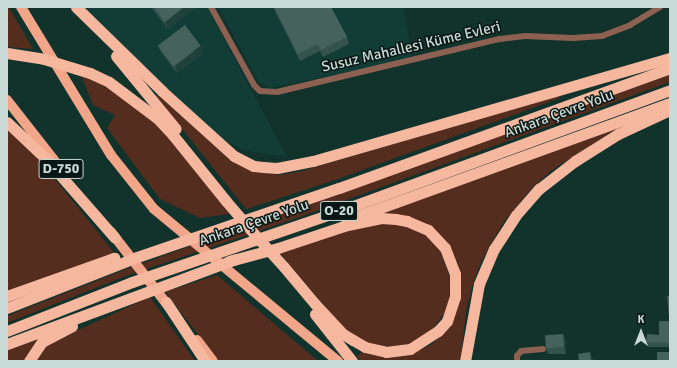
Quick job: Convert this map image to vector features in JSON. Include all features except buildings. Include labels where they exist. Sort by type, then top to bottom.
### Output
[{"type":"highway","points":[[21,7],[60,74],[111,155],[154,209],[247,288],[338,361]]},
{"type":"highway","points":[[68,7],[117,57],[282,268],[352,361]]},
{"type":"highway","points":[[76,7],[162,91],[234,156],[254,166],[263,167],[277,168],[312,161],[670,58]]},
{"type":"highway","points":[[7,53],[67,65],[108,82],[157,118],[228,200]]},
{"type":"highway","name":"Ankara Çevre Yolu","points":[[7,308],[137,257],[339,188],[670,68]]},
{"type":"highway","name":"Ankara Çevre Yolu","points":[[7,331],[132,282],[345,209],[670,90]]},
{"type":"highway","name":"D-750","points":[[7,100],[213,361]]},
{"type":"highway","points":[[7,344],[163,284],[389,206],[670,103]]},
{"type":"highway","points":[[465,361],[479,284],[494,249],[516,215],[539,189],[574,161],[618,134],[670,110]]},
{"type":"highway","points":[[7,122],[47,160],[115,238]]},
{"type":"highway","points":[[229,261],[344,226],[381,218],[396,219],[428,230],[445,248],[455,274],[455,297],[447,321],[430,338],[410,349],[386,352],[365,347],[343,334],[282,268]]},
{"type":"highway","points":[[7,296],[131,252],[196,237]]},
{"type":"highway","points":[[28,361],[42,342],[60,331],[163,284]]},
{"type":"highway","points":[[166,302],[205,361]]},
{"type":"street","name":"Susuz Mahallesi Küme Evleri","points":[[211,7],[254,85],[260,91],[277,92],[500,39],[525,36],[573,38],[602,36],[630,25],[660,7]]},
{"type":"street","points":[[517,361],[517,356],[521,351],[544,348]]},
{"type":"shaded area","points":[[7,7],[9,7],[33,49],[7,47]]},
{"type":"shaded area","points":[[83,7],[207,7],[287,157],[243,150],[221,138],[173,96]]},
{"type":"shaded area","points":[[218,7],[404,7],[412,59],[270,88],[260,84]]},
{"type":"shaded area","points":[[80,73],[96,81],[137,107],[165,133],[230,214],[200,218],[160,199],[107,128],[115,115],[93,105]]},
{"type":"shaded area","points":[[670,74],[670,82],[297,218],[126,276],[7,323],[7,316],[124,270]]},
{"type":"shaded area","points":[[159,93],[253,171],[279,175],[302,171],[559,95],[560,98],[335,180],[246,209],[156,96]]},
{"type":"shaded area","points":[[629,121],[552,170],[531,189],[503,223],[482,260],[474,280],[467,306],[460,361],[361,361],[357,356],[363,352],[393,357],[406,355],[431,345],[447,330],[460,293],[458,264],[441,237],[381,214]]},
{"type":"shaded area","points":[[7,126],[38,158],[116,255],[7,293]]},
{"type":"shaded area","points":[[383,221],[415,227],[435,242],[442,254],[450,277],[449,302],[445,313],[429,333],[410,345],[390,347],[371,345],[343,328],[279,252],[316,237]]},
{"type":"shaded area","points":[[217,275],[318,361],[219,361],[165,292]]},
{"type":"shaded area","points":[[150,297],[195,361],[32,361],[43,346]]},
{"type":"shaded area","points":[[39,336],[41,339],[23,361],[7,361],[7,348]]}]
